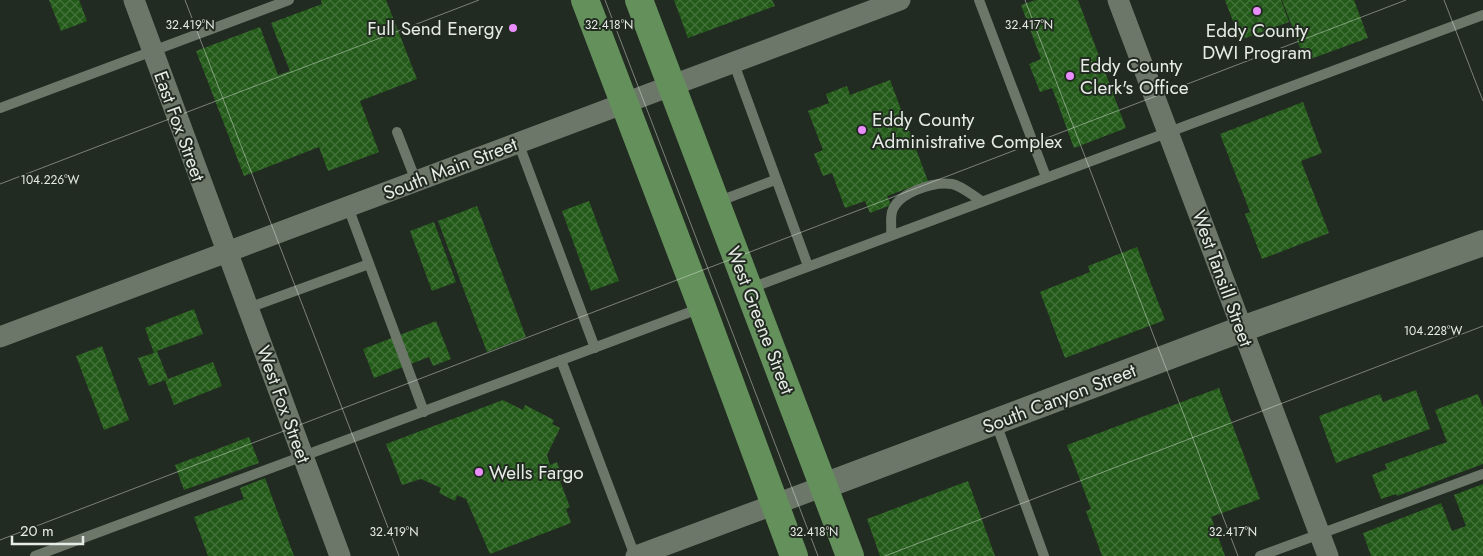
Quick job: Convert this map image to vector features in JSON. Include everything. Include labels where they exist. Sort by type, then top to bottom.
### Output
[{"type":"highway","points":[[585,0],[625,102],[794,556]]},
{"type":"highway","name":"West Greene Street","points":[[639,0],[850,556]]},
{"type":"street","name":"East Fox Street","points":[[134,0],[227,252]]},
{"type":"street","name":"South Main Street","points":[[0,337],[416,182],[732,61],[900,0]]},
{"type":"street","name":"West Tansill Street","points":[[1118,0],[1328,556]]},
{"type":"street","name":"South Canyon Street","points":[[635,556],[1242,329],[1483,243]]},
{"type":"street","name":"West Fox Street","points":[[227,252],[340,556]]},
{"type":"lane","points":[[0,108],[289,0]]},
{"type":"lane","points":[[979,0],[1046,177]]},
{"type":"lane","points":[[750,289],[1168,131],[1483,15]]},
{"type":"lane","points":[[732,61],[808,266]]},
{"type":"lane","points":[[397,132],[416,182]]},
{"type":"lane","points":[[518,142],[595,348]]},
{"type":"lane","points":[[716,202],[775,180]]},
{"type":"lane","points":[[891,235],[892,212],[895,206],[898,201],[916,191],[941,183],[954,185],[982,201]]},
{"type":"lane","points":[[348,207],[424,412]]},
{"type":"lane","points":[[248,308],[369,264]]},
{"type":"lane","points":[[35,556],[303,458],[702,307]]},
{"type":"lane","points":[[561,360],[635,556]]},
{"type":"lane","points":[[996,422],[1044,556]]},
{"type":"lane","points":[[1260,556],[1483,474]]},
{"type":"building","points":[[49,0],[79,0],[87,21],[61,31]]},
{"type":"building","points":[[321,0],[386,0],[417,79],[360,101],[379,152],[328,171],[319,147],[244,176],[196,51],[260,27],[278,75],[290,71],[271,23],[322,4]]},
{"type":"building","points":[[674,0],[772,0],[775,6],[688,38]]},
{"type":"building","name":"Eddy County Clerk's Office","points":[[1036,0],[1078,0],[1126,128],[1074,148],[1052,88],[1040,92],[1029,64],[1041,59],[1021,5]]},
{"type":"building","name":"Eddy County DWI Program","points":[[1225,0],[1281,0],[1289,22],[1240,40]]},
{"type":"building","points":[[1282,0],[1354,0],[1368,38],[1305,61]]},
{"type":"building","name":"Eddy County Administrative Complex","points":[[890,80],[928,181],[887,196],[891,205],[870,213],[865,201],[845,208],[832,173],[823,176],[814,154],[823,150],[808,111],[829,103],[826,94],[847,86],[850,95]]},
{"type":"building","points":[[1303,102],[1322,153],[1301,161],[1329,233],[1262,259],[1245,214],[1250,212],[1220,134]]},
{"type":"building","points":[[589,201],[619,281],[591,291],[562,211]]},
{"type":"building","points":[[477,206],[526,337],[487,352],[438,221]]},
{"type":"building","points":[[434,222],[456,282],[432,291],[410,231]]},
{"type":"building","points":[[1137,247],[1165,320],[1065,358],[1040,292],[1090,272],[1088,266]]},
{"type":"building","points":[[194,309],[203,334],[157,351],[168,379],[213,362],[222,386],[174,405],[165,380],[149,386],[138,358],[154,353],[145,328]]},
{"type":"building","points":[[436,321],[451,359],[433,366],[429,357],[374,378],[363,349]]},
{"type":"building","points":[[102,346],[129,420],[104,430],[76,356]]},
{"type":"building","points":[[1219,388],[1260,499],[1211,517],[1225,556],[1102,556],[1086,511],[1091,509],[1067,445]]},
{"type":"building","points":[[1416,390],[1430,429],[1336,463],[1319,416],[1380,394],[1383,402]]},
{"type":"building","points":[[1478,394],[1483,407],[1483,464],[1397,496],[1396,494],[1381,499],[1372,475],[1387,469],[1385,464],[1447,442],[1435,410]]},
{"type":"building","name":"Wells Fargo","points":[[503,400],[523,410],[525,405],[554,420],[552,424],[560,428],[547,455],[550,465],[557,462],[564,480],[560,481],[570,507],[566,509],[571,523],[490,554],[466,499],[457,495],[455,501],[439,493],[441,488],[421,479],[402,485],[386,444]]},
{"type":"building","points":[[249,437],[259,463],[184,490],[175,465]]},
{"type":"building","points":[[265,478],[294,556],[208,556],[194,517],[244,499],[240,488]]},
{"type":"building","points":[[968,481],[995,556],[880,556],[867,519]]},
{"type":"building","points":[[1483,484],[1483,556],[1371,556],[1363,533],[1441,503],[1452,531],[1466,526],[1454,495]]},
{"type":"place","name":"Eddy County DWI Program","points":[[1257,11]]},
{"type":"place","name":"Full Send Energy","points":[[513,28]]},
{"type":"place","name":"Eddy County Clerk's Office","points":[[1070,76]]},
{"type":"place","name":"Eddy County Administrative Complex","points":[[862,130]]},
{"type":"place","name":"Wells Fargo","points":[[479,472]]}]
